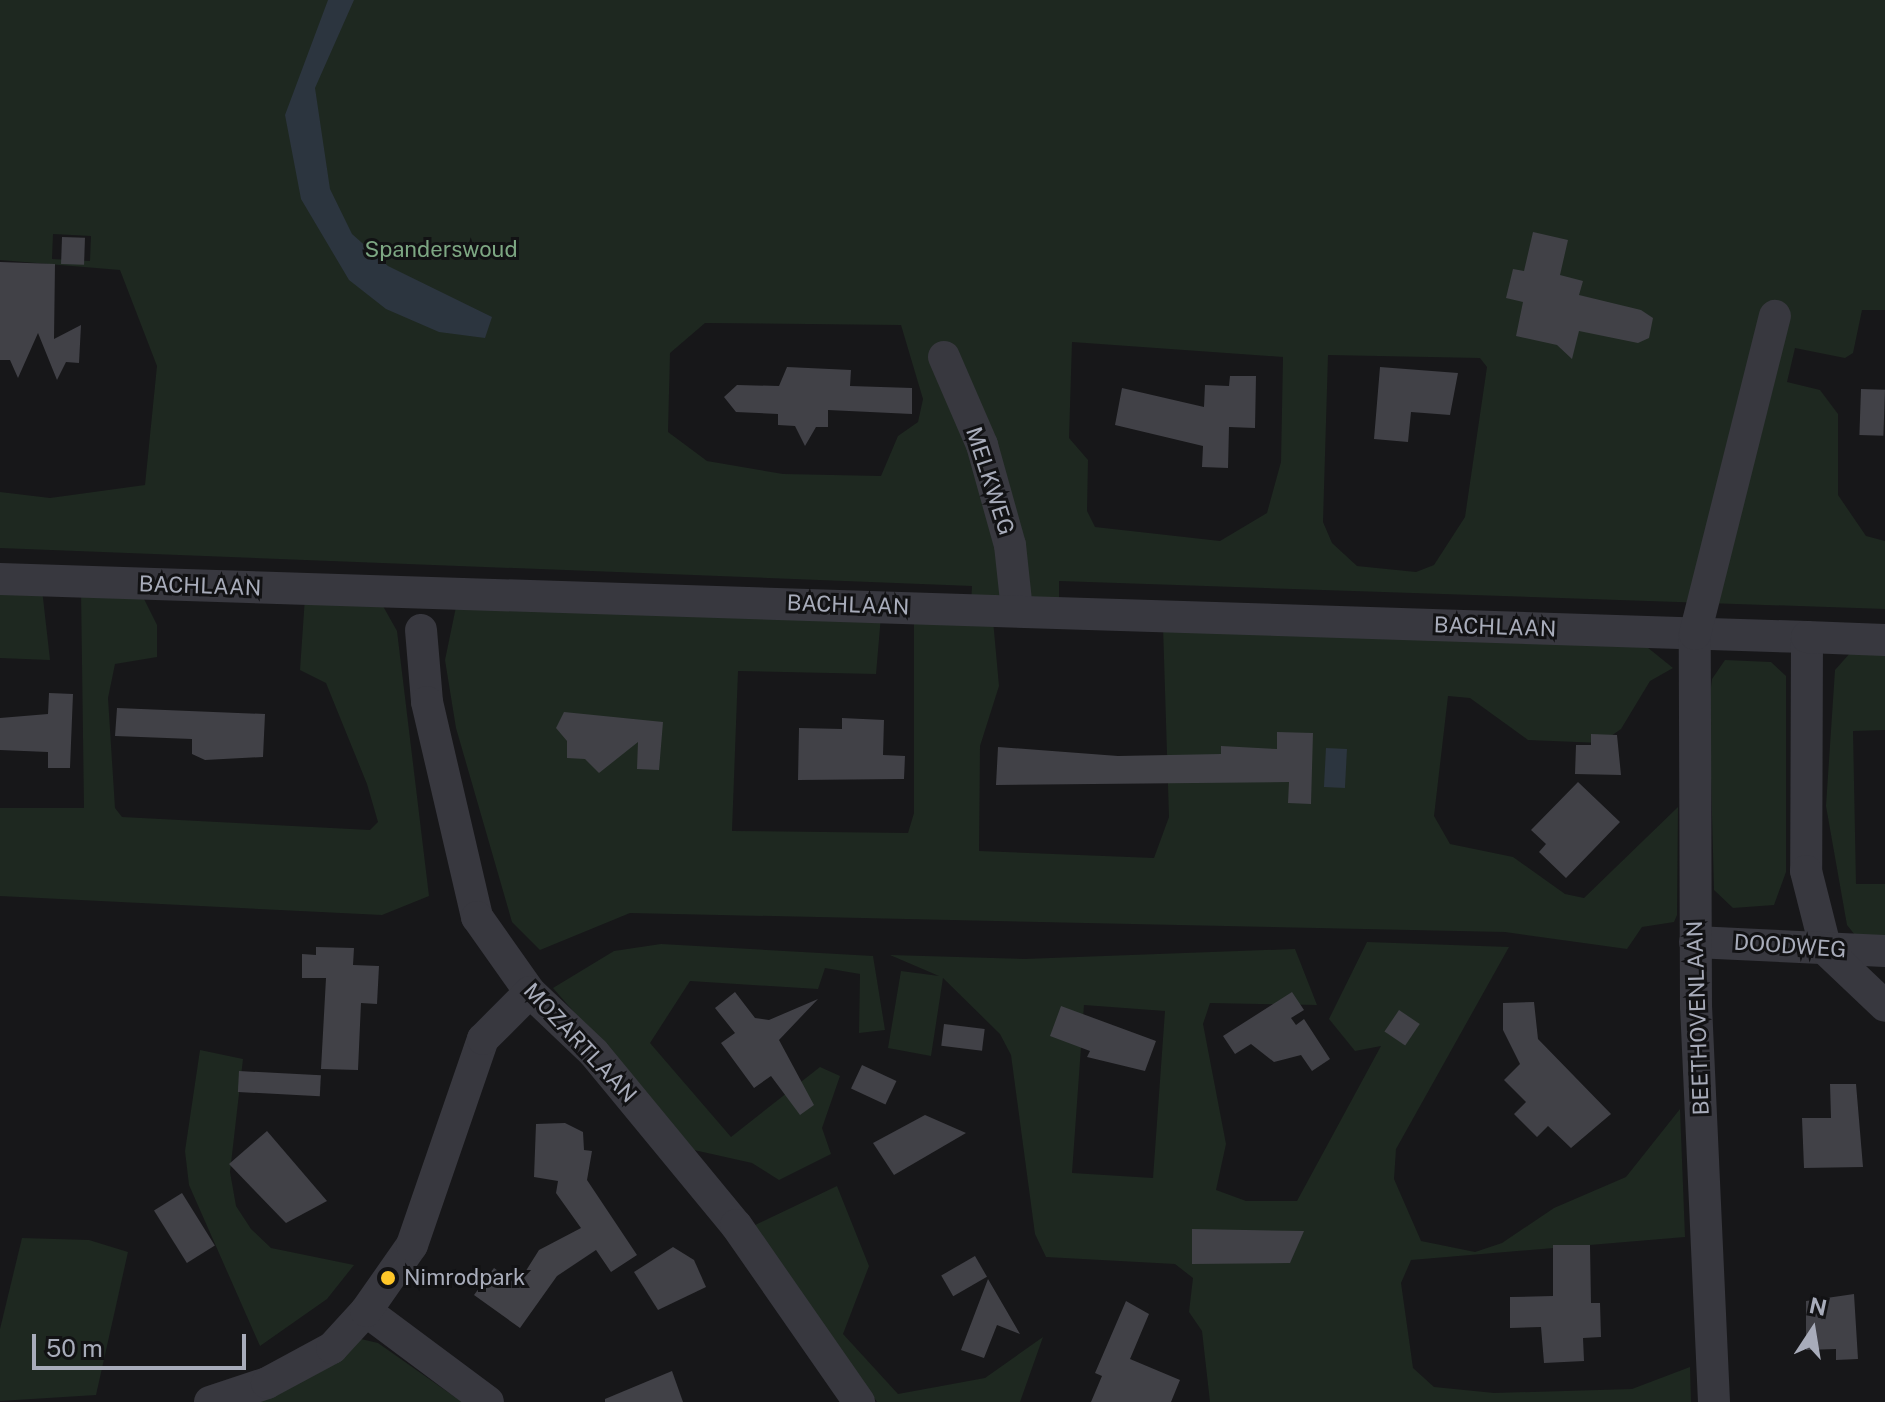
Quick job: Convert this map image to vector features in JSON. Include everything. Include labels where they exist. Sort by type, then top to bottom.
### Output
[{"type":"street","name":"BEETHOVENLAAN","points":[[1714,1402],[1695,942],[1695,634],[1775,316]]},
{"type":"street","name":"MELKWEG","points":[[944,357],[982,445],[1010,545],[1017,610]]},
{"type":"street","name":"BACHLAAN","points":[[0,579],[1695,634]]},
{"type":"street","name":"MOZARTLAAN","points":[[421,630],[427,702],[477,917],[530,992],[594,1053],[736,1225],[859,1402]]},
{"type":"street","points":[[1695,634],[1885,640]]},
{"type":"street","points":[[1807,637],[1806,871],[1826,950],[1885,1006]]},
{"type":"street","name":"DOODWEG","points":[[1695,942],[1767,941],[1826,950],[1885,951]]},
{"type":"street","points":[[210,1402],[267,1383],[332,1348],[366,1311],[412,1245],[483,1039],[530,992]]},
{"type":"street","points":[[366,1311],[488,1402]]},
{"type":"green space","name":"Spanderswoud","points":[[0,0],[1885,0],[1885,310],[1862,310],[1853,353],[1845,358],[1795,348],[1787,382],[1820,390],[1838,414],[1838,495],[1866,536],[1885,541],[1885,609],[1059,581],[1059,606],[971,604],[972,586],[0,548],[0,492],[50,498],[145,485],[157,366],[120,270],[0,260]],"holes":[[[53,234],[91,236],[90,261],[52,259]],[[705,323],[901,325],[923,399],[918,422],[898,436],[881,476],[783,474],[707,461],[668,432],[670,353]],[[1072,342],[1283,357],[1281,462],[1267,513],[1220,541],[1095,527],[1087,511],[1088,460],[1069,438]],[[1328,355],[1480,358],[1487,367],[1465,517],[1434,565],[1416,572],[1357,566],[1332,543],[1323,522]]]},
{"type":"green space","points":[[0,587],[42,589],[50,660],[0,658]]},
{"type":"green space","points":[[81,590],[140,591],[157,625],[157,657],[115,664],[108,698],[115,808],[122,817],[370,830],[378,822],[367,784],[326,683],[300,670],[305,597],[379,599],[397,631],[429,896],[382,915],[0,896],[0,808],[84,808]]},
{"type":"green space","points":[[457,602],[881,616],[876,674],[738,671],[732,831],[908,833],[914,813],[914,617],[993,620],[999,686],[980,746],[979,851],[1154,858],[1169,817],[1163,626],[1642,643],[1673,668],[1650,681],[1621,729],[1601,743],[1528,740],[1470,698],[1448,696],[1434,816],[1450,844],[1513,857],[1565,894],[1584,898],[1678,807],[1677,915],[1674,922],[1642,927],[1627,949],[1505,932],[630,913],[540,950],[512,922],[456,728],[445,660]]},
{"type":"green space","points":[[1885,644],[1885,730],[1853,731],[1856,884],[1885,884],[1885,937],[1855,935],[1847,925],[1826,806],[1835,670],[1851,652]]},
{"type":"green space","points":[[1725,660],[1771,662],[1786,676],[1786,872],[1774,905],[1733,908],[1714,890],[1709,703],[1712,679]]},
{"type":"green space","points":[[1367,942],[1509,947],[1396,1149],[1394,1179],[1421,1241],[1475,1252],[1502,1243],[1554,1208],[1626,1177],[1680,1109],[1685,1237],[1411,1260],[1401,1283],[1413,1368],[1434,1387],[1494,1393],[1632,1389],[1690,1367],[1691,1402],[1210,1402],[1202,1331],[1189,1312],[1193,1278],[1175,1264],[1046,1257],[1035,1234],[1011,1055],[1000,1034],[943,978],[931,1056],[888,1048],[901,971],[939,976],[890,955],[1024,959],[1295,949],[1317,1005],[1210,1003],[1203,1024],[1226,1144],[1216,1190],[1246,1201],[1297,1201],[1381,1046],[1355,1051],[1329,1019]],"holes":[[[1084,1005],[1165,1011],[1153,1178],[1072,1173]]]},
{"type":"green space","points":[[661,944],[873,956],[885,1030],[859,1033],[860,974],[825,968],[818,989],[690,981],[650,1043],[731,1137],[820,1067],[840,1076],[822,1128],[831,1154],[779,1180],[752,1163],[694,1150],[553,988],[614,951]]},
{"type":"green space","points":[[200,1050],[243,1059],[230,1172],[236,1206],[251,1229],[271,1248],[354,1265],[327,1299],[260,1346],[189,1185],[185,1151]]},
{"type":"green space","points":[[837,1186],[869,1266],[843,1334],[898,1394],[985,1378],[1043,1337],[1020,1402],[877,1402],[753,1226]]},
{"type":"green space","points":[[22,1238],[89,1240],[128,1252],[96,1395],[0,1401],[0,1329]]},
{"type":"green space","points":[[361,1339],[378,1343],[462,1402],[230,1402]]},
{"type":"shaded area","points":[[328,0],[354,0],[315,88],[330,189],[352,234],[388,266],[492,317],[485,338],[439,332],[386,309],[349,280],[301,199],[285,115]]},
{"type":"shaded area","points":[[1326,748],[1347,749],[1345,788],[1324,787]]},
{"type":"building","points":[[1533,232],[1568,240],[1560,275],[1583,281],[1579,295],[1641,310],[1653,318],[1649,338],[1638,343],[1579,331],[1572,359],[1557,345],[1516,336],[1523,302],[1506,298],[1513,269],[1524,271]]},
{"type":"building","points":[[62,237],[85,238],[84,265],[61,264]]},
{"type":"building","points":[[0,262],[55,264],[54,339],[81,325],[79,363],[66,362],[57,380],[38,333],[18,378],[10,360],[0,360]]},
{"type":"building","points":[[787,367],[851,370],[850,386],[912,388],[912,414],[828,410],[828,427],[816,427],[805,446],[795,426],[778,425],[778,414],[736,412],[724,397],[737,385],[779,386]]},
{"type":"building","points":[[1380,367],[1458,373],[1450,415],[1411,412],[1408,442],[1374,439]]},
{"type":"building","points":[[1230,376],[1256,376],[1255,428],[1229,427],[1228,468],[1202,467],[1203,446],[1115,425],[1122,388],[1204,407],[1205,385],[1229,386]]},
{"type":"building","points":[[1861,389],[1885,390],[1883,436],[1859,435]]},
{"type":"building","points":[[49,693],[73,694],[70,768],[48,768],[48,752],[0,750],[0,718],[48,714]]},
{"type":"building","points":[[117,708],[265,714],[263,757],[205,760],[192,754],[192,739],[115,736]]},
{"type":"building","points":[[564,712],[663,722],[659,770],[637,769],[638,742],[599,773],[585,759],[567,758],[567,741],[556,728]]},
{"type":"building","points":[[842,718],[884,720],[883,755],[905,756],[904,779],[798,780],[799,728],[842,729]]},
{"type":"building","points":[[1277,732],[1313,733],[1311,804],[1288,803],[1289,782],[996,785],[998,747],[1118,756],[1221,754],[1221,746],[1277,749]]},
{"type":"building","points":[[1591,734],[1617,735],[1621,775],[1575,774],[1576,745],[1591,745]]},
{"type":"building","points":[[1578,782],[1620,822],[1566,878],[1539,852],[1546,844],[1531,830]]},
{"type":"building","points":[[316,947],[354,948],[353,965],[379,966],[377,1004],[361,1003],[358,1070],[321,1069],[326,978],[302,978],[302,954],[316,955]]},
{"type":"building","points":[[735,992],[755,1018],[769,1020],[818,999],[779,1040],[814,1105],[800,1115],[771,1076],[754,1088],[721,1043],[735,1033],[715,1008]]},
{"type":"building","points":[[1292,992],[1304,1010],[1291,1018],[1296,1025],[1304,1019],[1330,1059],[1312,1071],[1301,1055],[1274,1062],[1251,1044],[1235,1054],[1223,1036]]},
{"type":"building","points":[[1534,1002],[1538,1039],[1611,1114],[1571,1148],[1548,1126],[1537,1137],[1514,1114],[1526,1102],[1504,1080],[1520,1064],[1503,1030],[1503,1003]]},
{"type":"building","points":[[1061,1006],[1156,1041],[1145,1071],[1087,1057],[1090,1051],[1050,1036]]},
{"type":"building","points":[[1399,1010],[1420,1024],[1405,1046],[1384,1032]]},
{"type":"building","points":[[944,1024],[985,1029],[982,1051],[941,1046]]},
{"type":"building","points":[[862,1065],[896,1081],[885,1105],[851,1089]]},
{"type":"building","points":[[239,1071],[321,1075],[320,1096],[238,1092]]},
{"type":"building","points":[[1830,1084],[1856,1084],[1863,1167],[1804,1168],[1802,1118],[1831,1118]]},
{"type":"building","points":[[925,1115],[966,1133],[894,1175],[873,1143]]},
{"type":"building","points":[[565,1123],[583,1132],[584,1150],[592,1151],[587,1180],[637,1255],[611,1272],[596,1250],[557,1276],[520,1328],[474,1295],[494,1268],[517,1285],[539,1250],[581,1228],[556,1193],[558,1181],[534,1177],[536,1124]]},
{"type":"building","points":[[267,1131],[327,1201],[286,1223],[229,1164]]},
{"type":"building","points":[[182,1193],[215,1246],[187,1263],[154,1210]]},
{"type":"building","points":[[1192,1229],[1304,1231],[1290,1263],[1192,1264]]},
{"type":"building","points":[[1553,1245],[1590,1245],[1591,1303],[1600,1303],[1601,1337],[1583,1338],[1584,1361],[1544,1363],[1541,1327],[1510,1328],[1510,1297],[1553,1296]]},
{"type":"building","points":[[673,1247],[694,1260],[706,1287],[658,1310],[634,1272]]},
{"type":"building","points":[[975,1256],[987,1277],[953,1296],[941,1276]]},
{"type":"building","points":[[988,1279],[1020,1334],[997,1325],[984,1358],[961,1350]]},
{"type":"building","points":[[1854,1294],[1858,1359],[1836,1360],[1836,1349],[1806,1350],[1806,1301]]},
{"type":"building","points":[[1126,1301],[1149,1314],[1130,1359],[1180,1380],[1171,1402],[1091,1402],[1102,1376],[1095,1373]]},
{"type":"building","points":[[672,1371],[683,1402],[605,1402],[605,1399]]},
{"type":"place","name":"Nimrodpark","points":[[388,1278]]}]
